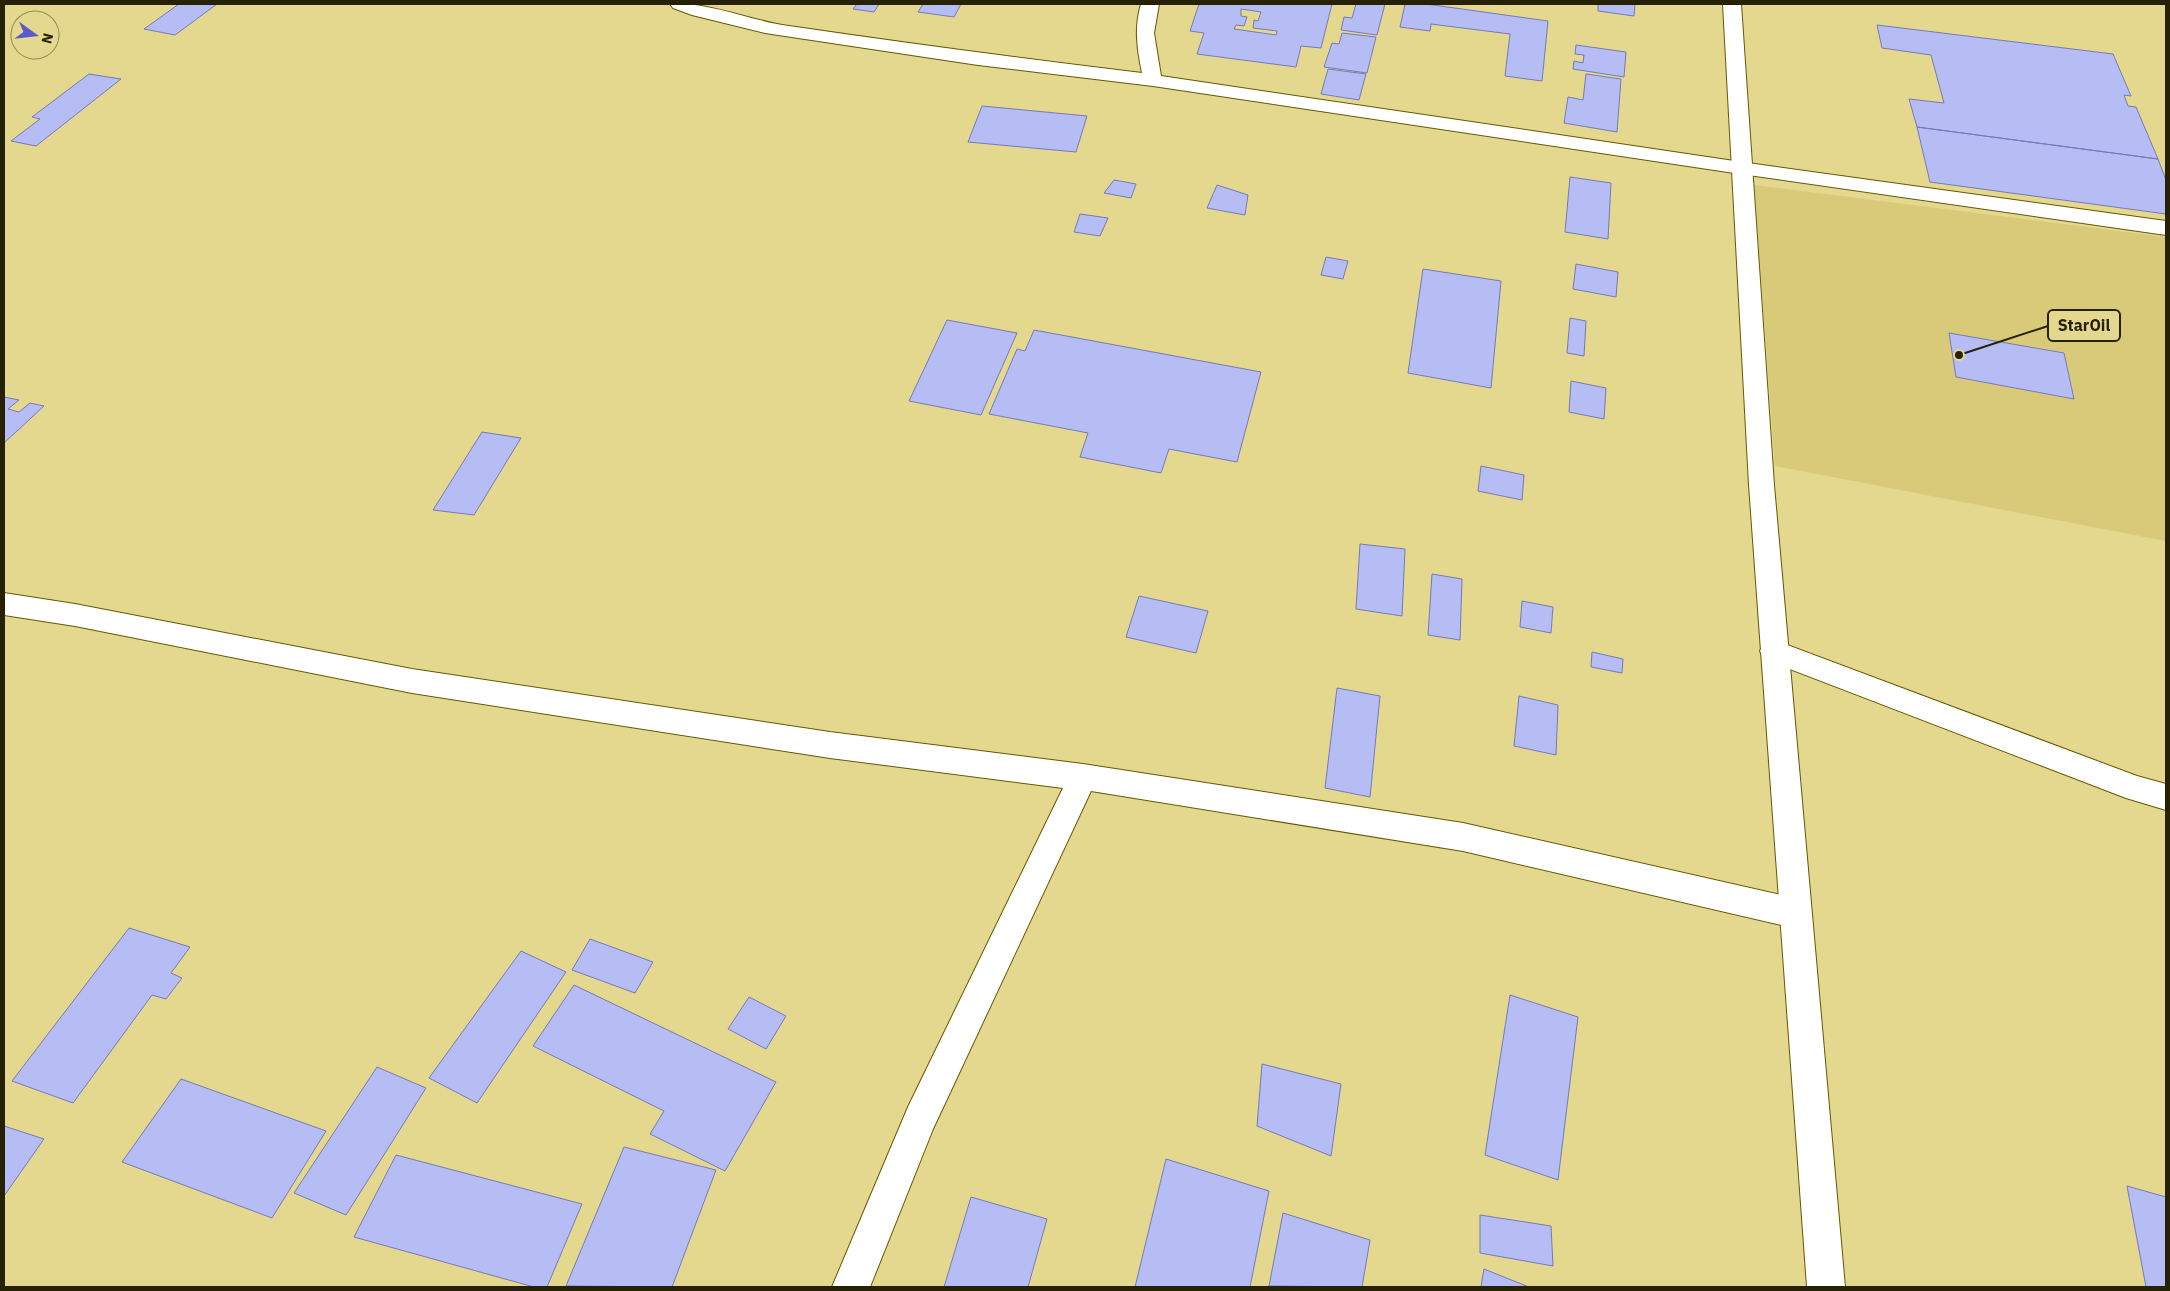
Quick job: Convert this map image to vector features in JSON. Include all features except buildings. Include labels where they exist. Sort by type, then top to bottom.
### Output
[{"type":"street","points":[[679,4],[698,11],[765,28],[978,59],[1153,80],[1740,168],[2166,228]]},
{"type":"street","points":[[1150,4],[1145,19],[1145,46],[1153,80]]},
{"type":"street","points":[[1732,4],[1740,168],[1774,651],[1826,1287]]},
{"type":"street","points":[[4,604],[74,615],[412,681],[830,745],[1084,776],[1463,837],[1794,912]]},
{"type":"street","points":[[1774,651],[2137,789],[2166,797]]},
{"type":"street","points":[[852,1287],[920,1119],[1084,776]]},
{"type":"shaded area","points":[[1754,185],[2166,237],[2166,541],[1775,466]]},
{"type":"place","name":"StarOil","points":[[1959,355]]}]
